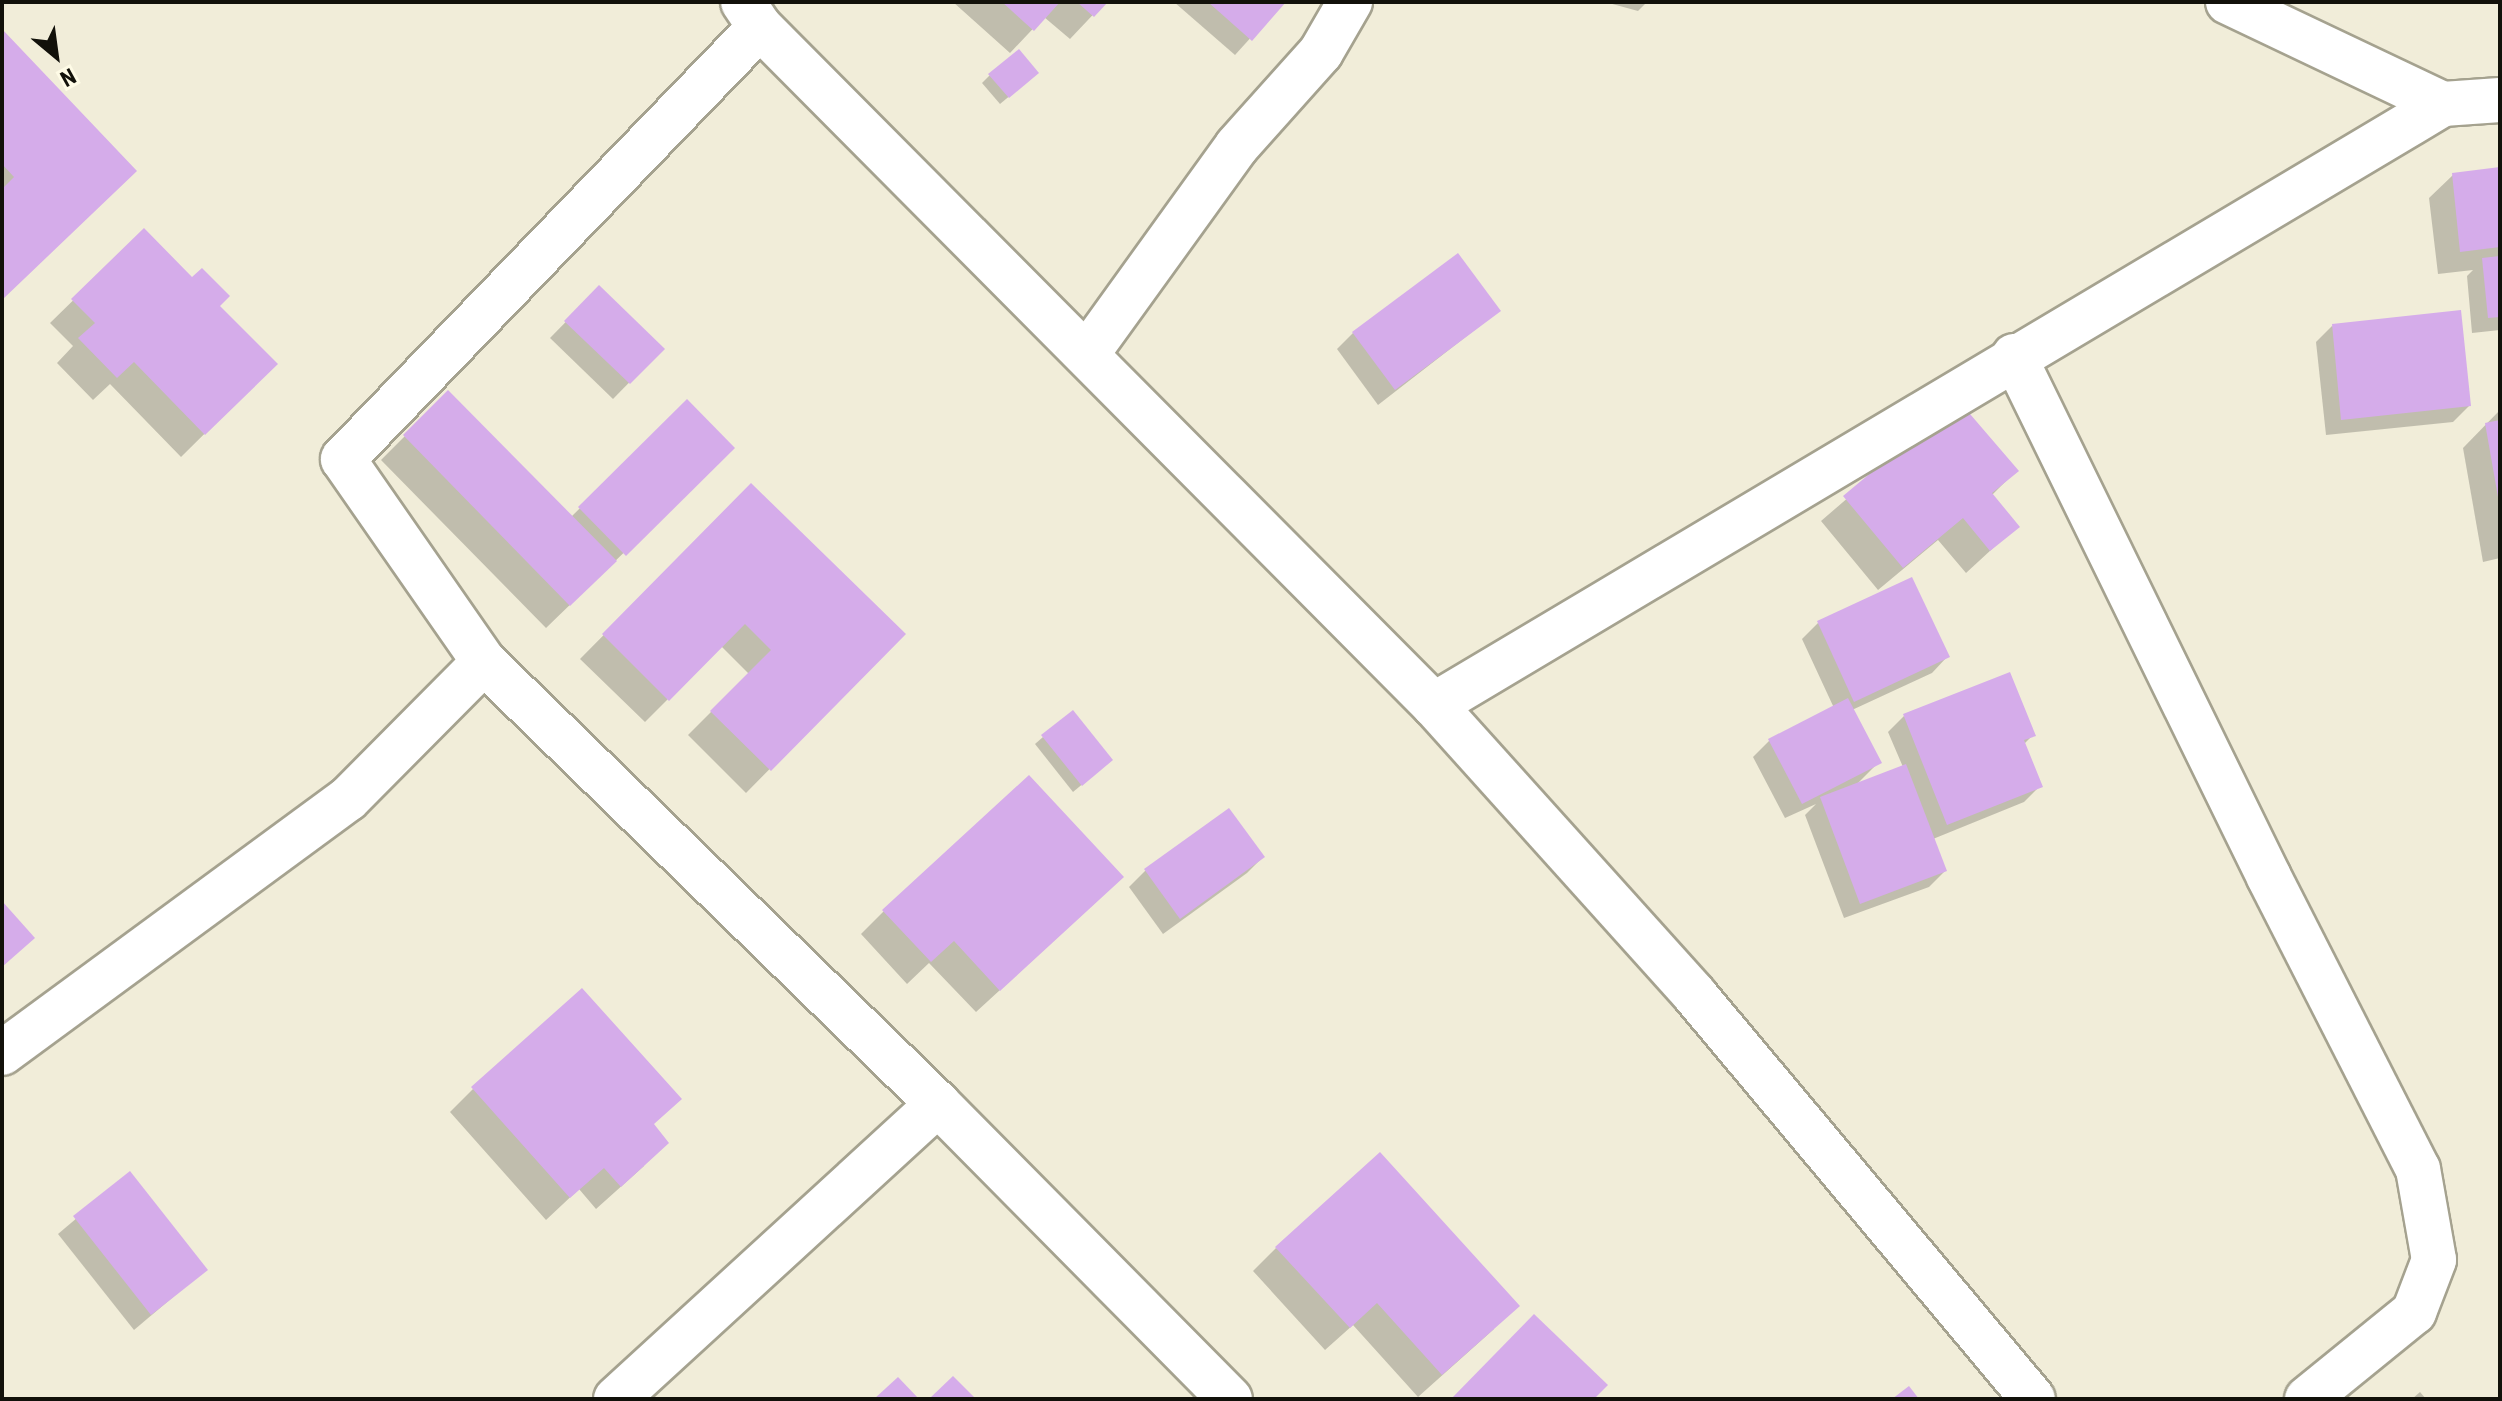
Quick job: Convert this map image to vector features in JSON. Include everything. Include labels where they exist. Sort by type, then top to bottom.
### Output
[{"type":"street","points":[[1087,354],[1237,146],[1321,52],[1350,2]]},
{"type":"street","points":[[2228,2],[2443,104]]},
{"type":"street","points":[[1230,1399],[938,1104],[484,662],[343,459],[751,15],[1434,705],[1694,994],[2033,1399]]},
{"type":"street","points":[[1434,705],[2014,356],[2443,104],[2500,100]]},
{"type":"street","points":[[2014,356],[2269,877],[2418,1169],[2434,1260],[2414,1312],[2307,1399]]},
{"type":"street","points":[[2,1053],[348,799],[484,662]]},
{"type":"street","points":[[616,1399],[938,1104]]},
{"type":"building","points":[[1002,2],[1060,2],[1034,31]]},
{"type":"building","points":[[1077,2],[1108,2],[1094,17]]},
{"type":"building","points":[[1208,2],[1286,2],[1252,41]]},
{"type":"building","points":[[2,29],[137,171],[2,300],[2,189],[14,177],[2,164]]},
{"type":"building","points":[[1019,49],[1039,73],[1009,98],[988,74]]},
{"type":"building","points":[[2500,167],[2500,247],[2460,252],[2452,173]]},
{"type":"building","points":[[144,228],[192,277],[202,268],[230,296],[220,306],[278,364],[205,435],[134,362],[117,378],[78,338],[95,323],[71,299]]},
{"type":"building","points":[[1458,253],[1501,311],[1395,390],[1352,332]]},
{"type":"building","points":[[2500,256],[2500,317],[2488,318],[2482,258]]},
{"type":"building","points":[[599,285],[665,349],[630,384],[564,321]]},
{"type":"building","points":[[2461,310],[2471,406],[2341,420],[2332,324]]},
{"type":"building","points":[[448,390],[617,561],[570,606],[403,435]]},
{"type":"building","points":[[687,399],[735,448],[626,556],[578,507]]},
{"type":"building","points":[[1958,400],[2019,471],[1992,493],[2020,527],[1990,551],[1963,518],[1903,568],[1843,496]]},
{"type":"building","points":[[2500,420],[2500,497],[2498,497],[2485,423]]},
{"type":"building","points":[[751,483],[906,634],[771,771],[710,711],[771,650],[745,624],[669,701],[602,634]]},
{"type":"building","points":[[1912,577],[1950,657],[1854,702],[1817,621]]},
{"type":"building","points":[[2010,672],[2036,736],[2024,740],[2043,787],[1947,825],[1903,714]]},
{"type":"building","points":[[1848,698],[1882,763],[1802,804],[1768,739]]},
{"type":"building","points":[[1073,710],[1113,760],[1082,786],[1041,735]]},
{"type":"building","points":[[1906,764],[1947,871],[1860,904],[1820,797]]},
{"type":"building","points":[[1029,775],[1124,877],[1000,991],[954,941],[931,962],[882,910]]},
{"type":"building","points":[[1229,808],[1265,857],[1180,919],[1144,869]]},
{"type":"building","points":[[2,901],[35,938],[2,967]]},
{"type":"building","points":[[582,988],[682,1099],[654,1124],[669,1143],[621,1187],[604,1168],[570,1198],[471,1087]]},
{"type":"building","points":[[1380,1152],[1520,1306],[1442,1375],[1377,1303],[1350,1328],[1275,1247]]},
{"type":"building","points":[[130,1171],[208,1270],[151,1315],[73,1216]]},
{"type":"building","points":[[1534,1314],[1608,1385],[1594,1399],[1451,1399]]},
{"type":"building","points":[[953,1376],[976,1399],[929,1399]]},
{"type":"building","points":[[898,1377],[919,1399],[874,1399]]},
{"type":"building","points":[[1909,1386],[1919,1399],[1892,1399]]}]
